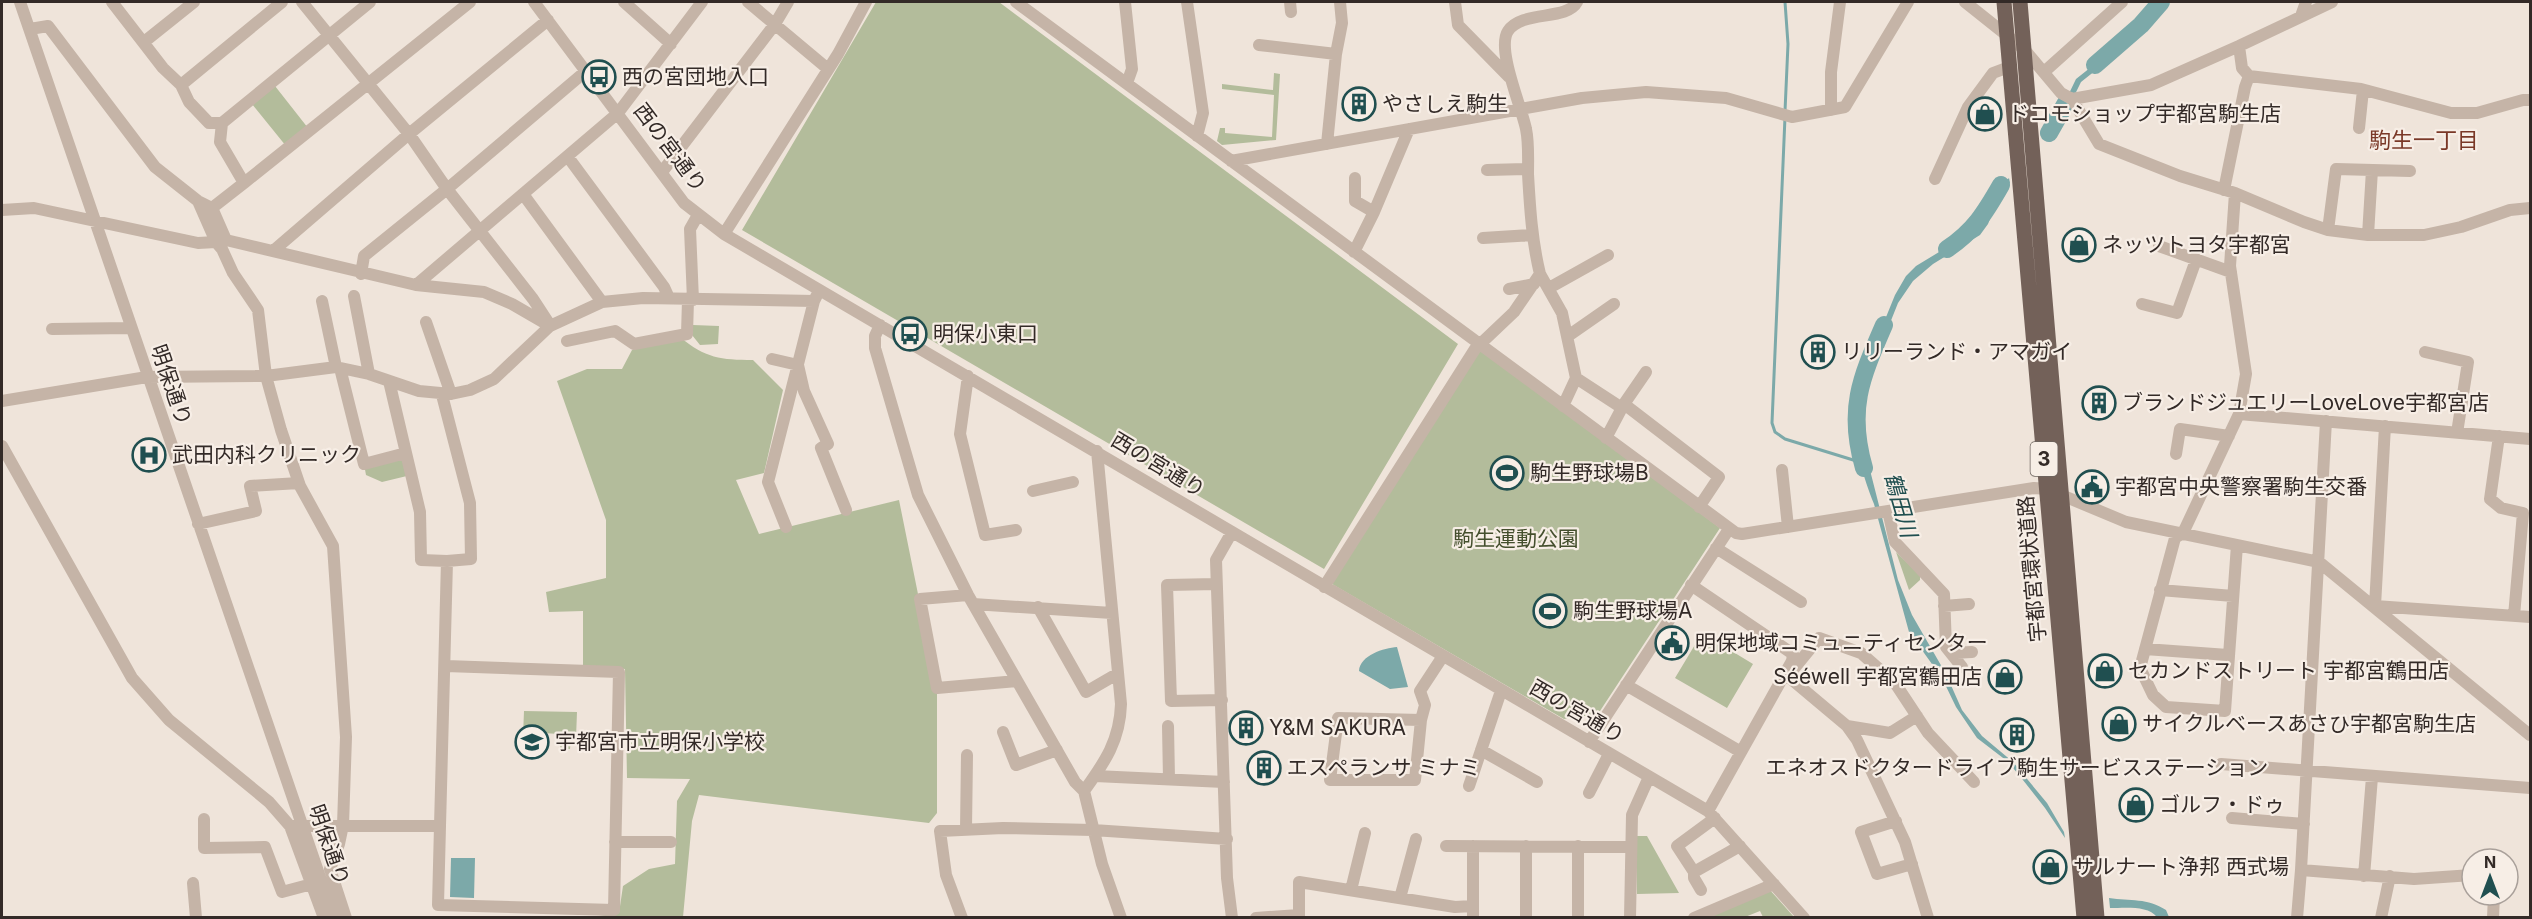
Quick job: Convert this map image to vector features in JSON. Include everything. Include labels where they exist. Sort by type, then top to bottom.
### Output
[{"type":"main road","name":"宇都宮環状道路","points":[[2004,2],[2084,918]]},
{"type":"main road","name":"宇都宮環状道路","points":[[2020,2],[2097,918]]},
{"type":"street","name":"明保通り","points":[[20,2],[198,524],[296,826],[334,918]]},
{"type":"street","points":[[112,2],[163,68],[181,85],[189,102],[209,123],[222,123],[370,2]]},
{"type":"street","points":[[144,42],[194,2]]},
{"type":"street","points":[[181,85],[282,2]]},
{"type":"street","points":[[302,2],[409,134],[447,189],[533,299],[550,326]]},
{"type":"street","points":[[212,208],[470,2]]},
{"type":"street","name":"西の宮通り","points":[[534,2],[684,203],[724,234],[816,296],[880,325],[1711,814],[1804,918]]},
{"type":"street","points":[[624,2],[671,44]]},
{"type":"street","points":[[416,285],[618,113],[702,2]]},
{"type":"street","points":[[748,2],[828,69]]},
{"type":"street","points":[[662,172],[775,24],[788,2]]},
{"type":"street","points":[[724,234],[828,69],[866,2]]},
{"type":"street","points":[[1016,2],[1729,529],[1742,534],[2034,488],[2047,489],[2113,518],[2319,562],[2530,735]]},
{"type":"street","points":[[1125,2],[1132,69],[1127,83]]},
{"type":"street","points":[[1187,2],[1203,112],[1197,135]]},
{"type":"street","points":[[1327,144],[1336,54],[1342,23],[1340,2]]},
{"type":"street","points":[[1455,2],[1458,25],[1509,77]]},
{"type":"street","points":[[1324,587],[1480,344],[1514,312],[1537,279],[1526,130],[1509,77],[1504,41],[1508,31],[1520,21],[1571,9],[1577,2]]},
{"type":"street","points":[[1831,110],[1831,72],[1840,2]]},
{"type":"street","points":[[1231,161],[1582,98],[1646,92],[1726,98],[1787,116],[1845,107],[1908,2]]},
{"type":"street","points":[[1965,2],[2024,48],[2066,96],[2099,144],[2328,230],[2368,235],[2424,235],[2461,227],[2510,210],[2530,208]]},
{"type":"street","points":[[2044,72],[2122,2]]},
{"type":"street","points":[[2301,16],[2306,2]]},
{"type":"street","points":[[2066,96],[2151,85],[2332,2]]},
{"type":"street","points":[[273,252],[409,134],[548,20]]},
{"type":"street","points":[[30,29],[48,26],[155,167],[198,201],[212,208],[222,236],[226,240],[361,274],[416,285],[484,292],[512,304],[550,326]]},
{"type":"street","points":[[1259,45],[1336,54]]},
{"type":"street","points":[[2239,46],[2242,68],[2249,76],[2364,90],[2451,113],[2477,113],[2530,100]]},
{"type":"street","points":[[1935,179],[1968,106],[1993,73],[2009,67]]},
{"type":"street","points":[[361,274],[364,256],[586,71]]},
{"type":"street","points":[[2237,545],[2224,711],[2166,707],[2153,695],[2140,668],[2175,538],[2183,533],[2240,414],[2246,374],[2231,272],[2229,192],[2245,87],[2249,76]]},
{"type":"street","points":[[2359,128],[2364,90]]},
{"type":"street","points":[[222,123],[220,142],[244,183]]},
{"type":"street","points":[[1354,252],[1374,212],[1409,129]]},
{"type":"street","points":[[568,157],[664,287],[669,298]]},
{"type":"street","points":[[1487,170],[1528,169]]},
{"type":"street","points":[[2328,230],[2336,169],[2410,171]]},
{"type":"street","points":[[2368,235],[2372,170]]},
{"type":"street","points":[[1356,178],[1355,201],[1374,212]]},
{"type":"street","points":[[523,194],[602,302]]},
{"type":"street","points":[[198,201],[233,273],[258,310],[266,376],[281,430],[299,483],[333,546],[346,736],[343,825],[330,868],[346,918]]},
{"type":"street","points":[[2,210],[34,208],[198,243],[216,242]]},
{"type":"street","points":[[567,340],[615,331],[634,344],[687,334],[691,300],[690,229],[698,215]]},
{"type":"street","points":[[1483,238],[1532,235]]},
{"type":"street","points":[[2158,246],[2231,272]]},
{"type":"street","points":[[1549,288],[1608,255]]},
{"type":"street","points":[[2142,304],[2177,314],[2196,260]]},
{"type":"street","points":[[1537,279],[1549,288],[1562,313],[1568,336],[1576,378],[1563,406]]},
{"type":"street","points":[[1509,289],[1537,279]]},
{"type":"street","points":[[354,296],[369,374]]},
{"type":"street","points":[[2,401],[147,377],[266,376],[319,368],[338,368],[369,374],[389,381],[447,394],[470,390],[494,380],[550,326],[602,302],[620,299],[691,300],[816,296],[768,482],[786,527]]},
{"type":"street","points":[[322,302],[364,464],[406,453]]},
{"type":"street","points":[[1568,336],[1614,304]]},
{"type":"street","points":[[389,381],[420,512],[421,560],[471,559],[470,503],[447,394],[426,321]]},
{"type":"street","points":[[880,325],[874,336],[874,348],[914,486],[971,599],[1075,782],[1084,791],[1093,830],[1121,918]]},
{"type":"street","points":[[52,329],[130,327]]},
{"type":"street","points":[[2425,352],[2468,362],[2457,433]]},
{"type":"street","points":[[772,359],[798,364]]},
{"type":"street","points":[[798,364],[804,391],[828,444],[820,448],[846,510]]},
{"type":"street","points":[[1606,438],[1623,406],[1646,372]]},
{"type":"street","points":[[968,376],[960,434],[985,535],[1016,530]]},
{"type":"street","points":[[1576,378],[1623,406],[1719,477],[1699,507]]},
{"type":"street","points":[[2240,414],[2530,439]]},
{"type":"street","points":[[2297,918],[2308,771],[2306,764],[2326,421]]},
{"type":"street","points":[[2375,606],[2385,426]]},
{"type":"street","points":[[2176,454],[2180,429],[2229,436]]},
{"type":"street","points":[[2499,436],[2490,499],[2501,508],[2523,513],[2514,616]]},
{"type":"street","points":[[2,446],[132,678],[169,720],[296,826],[324,918]]},
{"type":"street","points":[[1084,791],[1114,744],[1121,726],[1121,704],[1097,451]]},
{"type":"street","points":[[1782,470],[1788,527]]},
{"type":"street","points":[[1033,491],[1073,482]]},
{"type":"street","points":[[198,524],[256,511],[250,486],[299,483]]},
{"type":"street","points":[[1880,512],[1895,542],[1944,594],[1946,647],[1962,667]]},
{"type":"street","points":[[1589,742],[1690,585],[1729,529]]},
{"type":"street","points":[[1232,532],[1216,560],[1224,782],[1232,918]]},
{"type":"street","points":[[1716,548],[1801,602]]},
{"type":"street","points":[[446,666],[619,672],[614,910],[589,913],[444,912],[438,905],[447,561]]},
{"type":"street","points":[[1216,584],[1167,585],[1171,701],[1222,700]]},
{"type":"street","points":[[1690,585],[1793,654],[1786,675],[1741,752],[1711,814],[1677,846],[1694,872],[1694,878],[1701,891]]},
{"type":"street","points":[[2160,590],[2233,596]]},
{"type":"street","points":[[1017,681],[937,688],[920,599],[971,599],[1112,613]]},
{"type":"street","points":[[1944,606],[1969,604]]},
{"type":"street","points":[[2375,606],[2530,617]]},
{"type":"street","points":[[1038,607],[1086,692],[1117,674]]},
{"type":"street","points":[[1786,675],[1819,638],[1861,653],[1895,683],[1929,733],[1974,782]]},
{"type":"street","points":[[2145,649],[2228,655]]},
{"type":"street","points":[[1952,653],[1972,652]]},
{"type":"street","points":[[1421,720],[1338,718],[1330,780],[1415,780],[1421,720],[1425,705],[1420,691],[1443,656]]},
{"type":"street","points":[[1786,675],[1847,726],[1870,765],[1896,821],[1928,918]]},
{"type":"street","points":[[1626,685],[1741,752]]},
{"type":"street","points":[[1469,786],[1501,691]]},
{"type":"street","points":[[1847,726],[1890,733],[1917,716]]},
{"type":"street","points":[[1168,726],[1169,779]]},
{"type":"street","points":[[1003,732],[1016,765],[1057,750]]},
{"type":"street","points":[[1481,750],[1537,782]]},
{"type":"street","points":[[1589,793],[1609,754]]},
{"type":"street","points":[[966,830],[967,755]]},
{"type":"street","points":[[2221,764],[2530,788]]},
{"type":"street","points":[[1095,776],[1224,782]]},
{"type":"street","points":[[1630,918],[1632,815],[1649,777]]},
{"type":"street","points":[[2364,876],[2372,777]]},
{"type":"street","points":[[2232,818],[2304,824]]},
{"type":"street","points":[[204,819],[204,848],[265,847],[282,892],[312,884]]},
{"type":"street","points":[[1896,821],[1861,832],[1877,874],[1912,864]]},
{"type":"street","points":[[296,826],[440,826]]},
{"type":"street","points":[[962,918],[946,875],[940,831],[1003,828],[1093,830],[1227,839]]},
{"type":"street","points":[[1351,891],[1365,833]]},
{"type":"street","points":[[1400,898],[1416,839]]},
{"type":"street","points":[[615,842],[671,842]]},
{"type":"street","points":[[1446,846],[1631,847]]},
{"type":"street","points":[[1256,918],[1299,916],[1299,882],[1455,907],[1473,912],[1473,846]]},
{"type":"street","points":[[1526,846],[1526,918]]},
{"type":"street","points":[[1578,846],[1578,918]]},
{"type":"street","points":[[1694,872],[1740,846]]},
{"type":"street","points":[[2301,870],[2414,879],[2460,876]]},
{"type":"street","points":[[2381,918],[2390,876]]},
{"type":"street","points":[[193,883],[196,918]]},
{"type":"street","points":[[1694,918],[1774,884]]},
{"type":"green space","points":[[876,2],[999,2],[1458,344],[1324,569],[742,230]]},
{"type":"green space","points":[[1274,73],[1280,74],[1276,140],[1222,145],[1217,141],[1220,128],[1225,128],[1225,133],[1272,137],[1274,95],[1222,89],[1222,84],[1273,90]]},
{"type":"green space","points":[[275,86],[308,128],[286,146],[252,104]]},
{"type":"green space","points":[[693,325],[719,326],[718,344],[700,345],[692,335]]},
{"type":"green space","points":[[680,337],[706,354],[753,360],[783,390],[764,473],[736,480],[759,534],[899,500],[937,688],[937,813],[929,823],[699,795],[692,821],[683,917],[592,917],[619,913],[623,886],[649,869],[675,864],[677,801],[690,779],[627,778],[625,669],[583,666],[583,611],[549,612],[546,592],[606,578],[606,520],[557,381],[587,369],[622,369],[632,350]]},
{"type":"green space","name":"駒生運動公園","points":[[1480,349],[1720,528],[1598,714],[1564,719],[1332,584]]},
{"type":"green space","points":[[406,453],[411,475],[382,482],[366,475],[364,464]]},
{"type":"green space","points":[[1896,552],[1920,575],[1920,580],[1909,590]]},
{"type":"green space","points":[[1702,633],[1753,664],[1727,708],[1675,678]]},
{"type":"green space","points":[[524,711],[577,712],[576,738],[571,738],[570,749],[560,749],[560,734],[542,733],[542,737],[523,736]]},
{"type":"green space","points":[[1636,836],[1647,836],[1679,893],[1637,894]]},
{"type":"green space","points":[[1769,889],[1794,917],[1763,917],[1760,911],[1745,917],[1705,918]]},
{"type":"water","points":[[2159,2],[2165,2],[2125,47],[2081,82],[2054,137],[2049,135],[2076,79],[2134,33]]},
{"type":"water","points":[[2009,178],[2010,183],[1998,198],[1988,224],[1980,235],[1933,264],[1913,281],[1898,303],[1860,398],[1859,427],[1898,580],[1912,615],[1946,674],[1962,710],[1982,736],[2013,762],[2047,803],[2064,832],[2065,838],[2045,808],[2007,761],[1977,738],[1956,707],[1942,678],[1909,632],[1874,504],[1860,463],[1855,434],[1856,391],[1895,295],[1906,276],[1916,266],[1977,229],[1998,189]]},
{"type":"water","points":[[1397,647],[1408,687],[1390,689],[1359,671],[1360,665],[1368,657]]},
{"type":"water","points":[[451,858],[475,858],[474,898],[450,897]]},
{"type":"water","points":[[2109,898],[2152,903],[2166,910],[2169,917],[2157,917],[2142,909],[2110,908]]},
{"type":"waterway","points":[[1785,2],[1788,44],[1785,111]]},
{"type":"waterway","name":"鶴田川","points":[[2095,65],[2141,25],[2161,2]]},
{"type":"waterway","name":"鶴田川","points":[[2049,133],[2066,103]]},
{"type":"waterway","points":[[1785,117],[1772,423],[1775,432],[1785,439],[1863,463]]},
{"type":"waterway","name":"鶴田川","points":[[1947,249],[1978,221],[2001,185]]},
{"type":"waterway","name":"鶴田川","points":[[1864,468],[1857,428],[1859,394],[1869,361],[1884,325]]},
{"type":"place","name":"西の宮団地入口","points":[[599,77]]},
{"type":"place","name":"やさしえ駒生","points":[[1359,104]]},
{"type":"place","name":"ドコモショップ宇都宮駒生店","points":[[1985,114]]},
{"type":"place","name":"ネッツトヨタ宇都宮","points":[[2079,245]]},
{"type":"place","name":"明保小東口","points":[[910,334]]},
{"type":"place","name":"リリーランド・アマガイ","points":[[1818,352]]},
{"type":"place","name":"ブランドジュエリーLoveLove宇都宮店","points":[[2099,403]]},
{"type":"place","name":"武田内科クリニック","points":[[149,455]]},
{"type":"place","name":"駒生野球場B","points":[[1507,473]]},
{"type":"place","name":"宇都宮中央警察署駒生交番","points":[[2092,487]]},
{"type":"place","name":"駒生野球場A","points":[[1550,611]]},
{"type":"place","name":"明保地域コミュニティセンター","points":[[1672,643]]},
{"type":"place","name":"セカンドストリート 宇都宮鶴田店","points":[[2105,671]]},
{"type":"place","name":"Sééwell 宇都宮鶴田店","points":[[2005,677]]},
{"type":"place","name":"サイクルベースあさひ宇都宮駒生店","points":[[2119,724]]},
{"type":"place","name":"Y&M SAKURA","points":[[1246,728]]},
{"type":"place","name":"エネオスドクタードライブ駒生サービスステーション","points":[[2017,735]]},
{"type":"place","name":"宇都宮市立明保小学校","points":[[532,742]]},
{"type":"place","name":"エスペランサ ミナミ","points":[[1264,768]]},
{"type":"place","name":"ゴルフ・ドゥ","points":[[2136,805]]},
{"type":"place","name":"サルナート浄邦 西式場","points":[[2050,867]]},
{"type":"district","name":"駒生一丁目","points":[[2424,140]]}]
